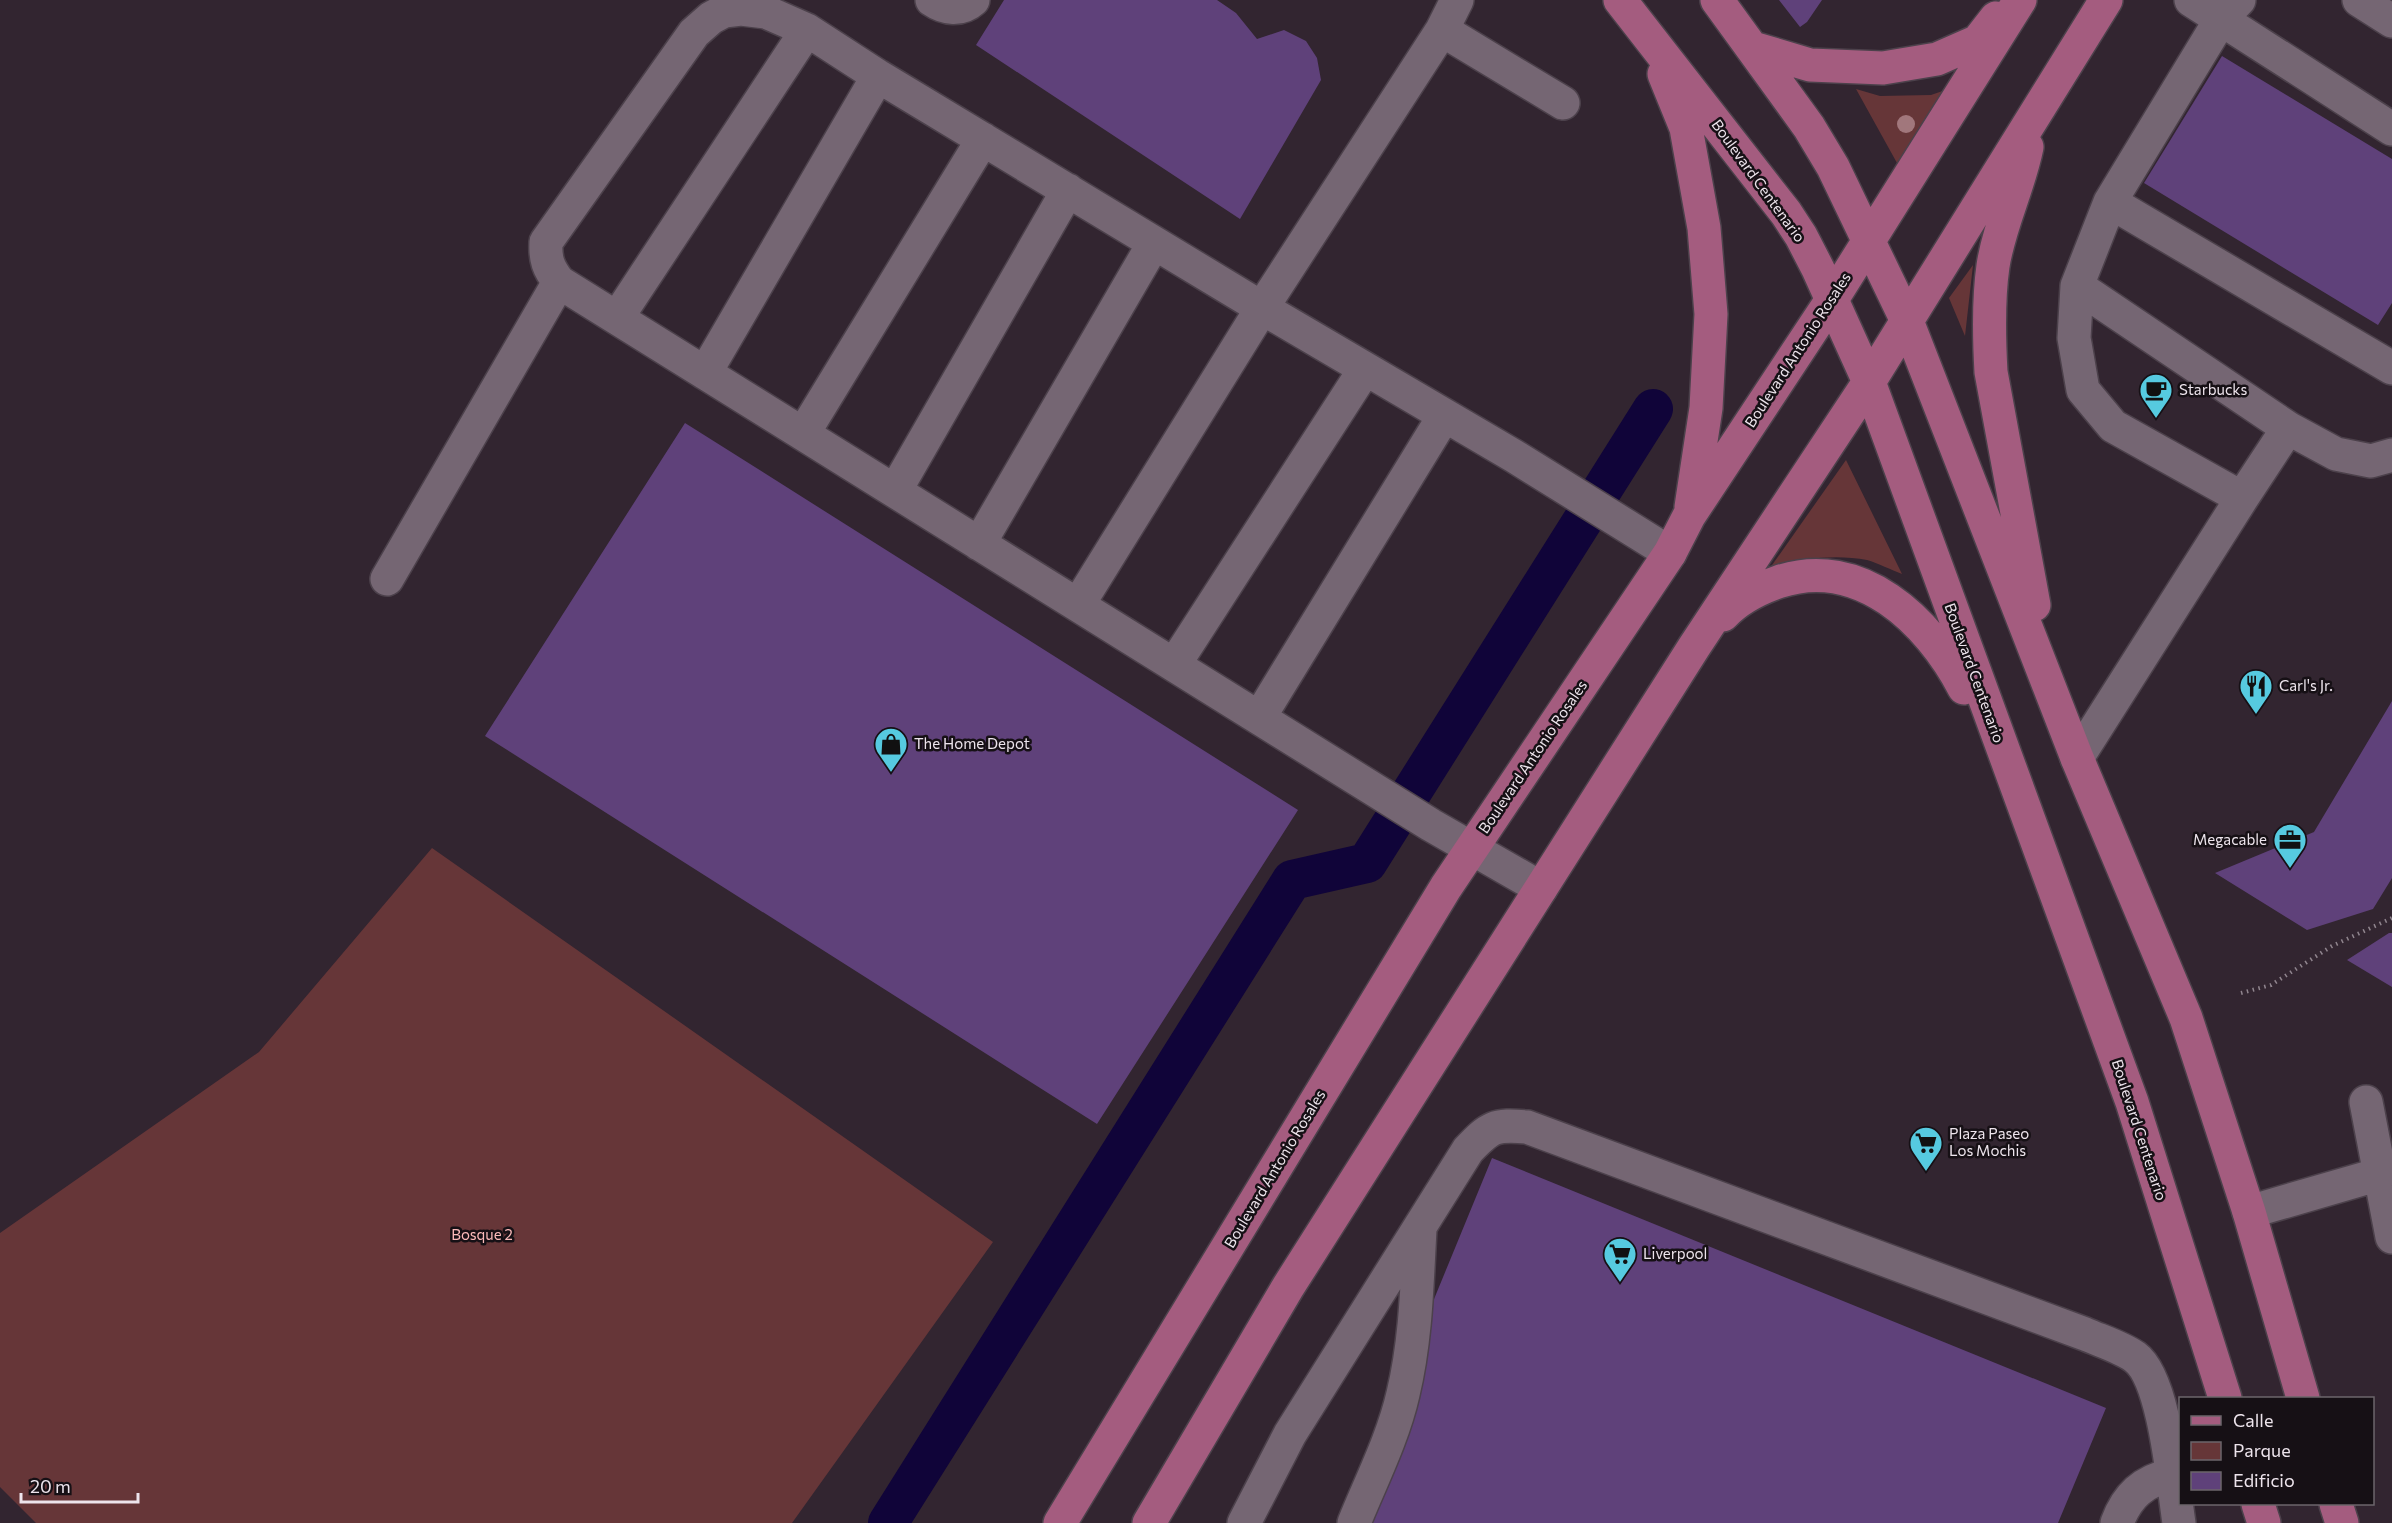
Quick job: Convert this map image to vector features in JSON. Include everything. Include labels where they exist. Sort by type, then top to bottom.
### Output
[{"type":"main road","name":"Boulevard Centenario","points":[[1620,0],[1786,213],[1801,236],[1869,382],[2132,1102],[2225,1397]]},
{"type":"main road","points":[[1717,0],[1809,127],[1833,167],[1907,321],[2078,758],[2186,1018],[2249,1212],[2303,1397]]},
{"type":"main road","points":[[1753,48],[1810,65],[1883,68],[1937,59],[1978,41],[2010,0]]},
{"type":"main road","name":"Boulevard Antonio Rosales","points":[[1060,1523],[1471,849],[1670,553],[1689,516],[1831,302],[2020,0]]},
{"type":"main road","points":[[1149,1523],[1288,1287],[1694,647],[1869,382],[2106,0]]},
{"type":"main road","points":[[1648,36],[1686,128],[1704,228],[1711,314],[1706,408],[1689,516]]},
{"type":"main road","points":[[2032,118],[2022,169],[1993,266],[1989,342],[1991,372],[2046,675]]},
{"type":"main road","points":[[1694,647],[1729,608],[1757,590],[1791,578],[1826,576],[1858,583],[1886,595],[1933,639],[1959,678],[2014,783]]},
{"type":"main road","points":[[2259,1505],[2264,1523]]},
{"type":"main road","points":[[2337,1505],[2342,1523]]},
{"type":"lane","points":[[932,0],[939,5],[954,8],[967,6],[973,0]]},
{"type":"lane","points":[[1078,605],[1262,308],[1442,30],[1457,0]]},
{"type":"lane","points":[[2191,0],[2230,10],[2392,129]]},
{"type":"lane","points":[[2359,0],[2392,21]]},
{"type":"lane","points":[[1541,888],[1431,825],[559,282],[550,271],[545,258],[546,242],[694,33],[723,11],[741,9],[766,12],[807,30],[878,76],[1262,308],[1514,456],[1670,553]]},
{"type":"lane","points":[[2230,10],[2110,202],[2078,286],[2074,338],[2083,390],[2113,426],[2242,498]]},
{"type":"lane","points":[[617,318],[807,30]]},
{"type":"lane","points":[[1442,30],[1563,103]]},
{"type":"lane","points":[[705,373],[878,76]]},
{"type":"lane","points":[[803,434],[983,139]]},
{"type":"lane","points":[[895,491],[1068,190]]},
{"type":"lane","points":[[2110,202],[2392,368]]},
{"type":"lane","points":[[979,544],[1154,243]]},
{"type":"lane","points":[[387,579],[559,282]]},
{"type":"lane","points":[[2078,286],[2288,428],[2336,454],[2371,461],[2392,455]]},
{"type":"lane","points":[[1174,665],[1365,369]]},
{"type":"lane","points":[[1259,718],[1444,416]]},
{"type":"lane","points":[[2078,758],[2288,428]]},
{"type":"lane","points":[[2366,1102],[2392,1237]]},
{"type":"lane","points":[[1244,1523],[1290,1434],[1468,1150],[1485,1131],[1503,1125],[1527,1127],[2085,1334],[2136,1357],[2149,1372],[2161,1404],[2180,1523]]},
{"type":"lane","points":[[2249,1212],[2380,1174]]},
{"type":"lane","points":[[1354,1523],[1403,1394],[1415,1320],[1420,1227]]},
{"type":"lane","points":[[2116,1523],[2132,1495],[2146,1483],[2171,1475]]},
{"type":"path","points":[[2241,993],[2271,985],[2332,946],[2392,918]]},
{"type":"green space","points":[[1960,85],[1902,172],[1856,89],[1880,96],[1931,95]]},
{"type":"green space","points":[[1973,265],[1965,336],[1949,298]]},
{"type":"green space","points":[[1846,460],[1902,574],[1867,560],[1843,557],[1805,559],[1770,568]]},
{"type":"green space","name":"Bosque 2","points":[[432,848],[993,1242],[792,1523],[36,1523],[0,1487],[0,1233],[259,1052]]},
{"type":"building","points":[[1004,0],[1217,0],[1236,13],[1257,39],[1284,30],[1306,41],[1317,58],[1321,80],[1240,219],[976,45]]},
{"type":"building","points":[[1779,0],[1822,0],[1807,22],[1800,27]]},
{"type":"building","points":[[2222,56],[2392,159],[2392,303],[2378,325],[2144,183]]},
{"type":"building","name":"The Home Depot","points":[[685,423],[1298,810],[1097,1124],[485,736]]},
{"type":"building","points":[[2392,701],[2392,878],[2373,909],[2307,930],[2215,873],[2314,832]]},
{"type":"building","points":[[2392,933],[2392,987],[2347,960]]},
{"type":"building","name":"Liverpool","points":[[1492,1158],[2106,1408],[2058,1523],[1342,1523]]},
{"type":"waterway","points":[[888,1523],[1292,880],[1367,863],[1653,409]]},
{"type":"place","name":"Starbucks","points":[[2156,419]]},
{"type":"place","name":"Carl's Jr.","points":[[2256,715]]},
{"type":"place","name":"The Home Depot","points":[[891,773]]},
{"type":"place","name":"Megacable","points":[[2290,869]]},
{"type":"place","name":"Plaza Paseo Los Mochis","points":[[1926,1172]]},
{"type":"place","name":"Liverpool","points":[[1620,1283]]}]
